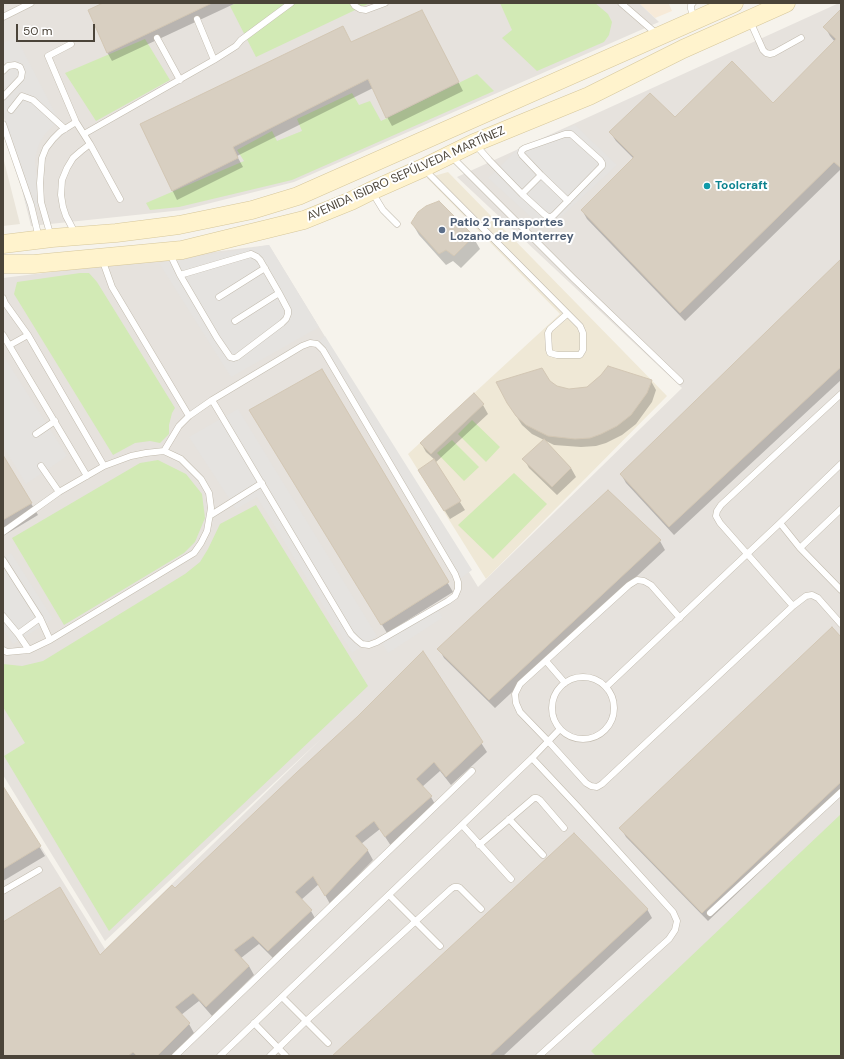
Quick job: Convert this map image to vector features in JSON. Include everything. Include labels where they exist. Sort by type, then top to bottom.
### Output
[{"type":"main road","name":"AVENIDA ISIDRO SEPÚLVEDA MARTÍNEZ","points":[[3,264],[34,264],[182,250],[304,220],[351,201],[474,143],[589,96],[683,49],[786,3]]},
{"type":"main road","name":"AVENIDA ISIDRO SEPÚLVEDA MARTÍNEZ","points":[[3,244],[179,226],[252,210],[298,196],[659,36],[694,12],[731,4]]},
{"type":"main road","points":[[492,136],[487,125],[489,121],[522,96]]},
{"type":"lane","points":[[3,17],[31,3]]},
{"type":"lane","points":[[84,134],[214,60],[236,46],[241,40],[291,3]]},
{"type":"lane","points":[[353,3],[360,9],[366,10],[385,3]]},
{"type":"lane","points":[[621,3],[659,36]]},
{"type":"lane","points":[[197,19],[214,60]]},
{"type":"lane","points":[[749,20],[763,50],[766,53],[774,53],[801,38]]},
{"type":"lane","points":[[157,38],[180,80]]},
{"type":"lane","points":[[71,44],[48,56],[76,122],[90,144],[120,199]]},
{"type":"lane","points":[[3,71],[8,66],[15,65],[20,67],[22,72],[21,78],[3,97]]},
{"type":"lane","points":[[11,110],[22,96],[34,100],[64,129]]},
{"type":"lane","points":[[46,239],[40,183],[42,158],[46,148],[53,139],[64,129],[76,122]]},
{"type":"lane","points":[[3,124],[31,205],[46,239]]},
{"type":"lane","points":[[474,143],[522,194],[544,214],[551,217],[554,215],[568,201],[602,166],[600,160],[574,135],[565,134],[525,148],[521,153],[522,156],[568,201]]},
{"type":"lane","points":[[76,236],[63,207],[61,195],[62,180],[73,158],[90,144]]},
{"type":"lane","points":[[449,154],[563,268],[680,381]]},
{"type":"lane","points":[[423,168],[580,326],[583,333],[583,350],[580,355],[557,355],[550,353],[549,350],[548,333],[550,329],[567,314]]},
{"type":"lane","points":[[522,194],[541,175]]},
{"type":"lane","points":[[371,191],[383,210],[397,224]]},
{"type":"lane","points":[[169,251],[180,275],[217,338],[230,357],[238,357],[282,323],[288,314],[288,310],[264,268],[257,257],[251,254],[180,275]]},
{"type":"lane","points":[[101,258],[112,286],[189,416]]},
{"type":"lane","points":[[219,297],[264,268]]},
{"type":"lane","points":[[235,321],[279,293]]},
{"type":"lane","points":[[3,298],[28,335],[104,466]]},
{"type":"lane","points":[[3,335],[87,476]]},
{"type":"lane","points":[[10,345],[28,335]]},
{"type":"lane","points":[[164,450],[179,426],[189,416],[212,400],[302,346],[310,343],[317,344],[323,350],[455,574],[458,582],[458,589],[454,596],[448,601],[377,642],[368,645],[362,644],[357,640],[351,634],[212,400]]},
{"type":"lane","points":[[793,606],[720,523],[716,516],[717,511],[720,505],[841,394]]},
{"type":"lane","points":[[36,434],[55,421]]},
{"type":"lane","points":[[3,532],[59,492],[104,466],[131,456],[164,450],[181,459],[201,479],[209,493],[211,515],[207,530],[194,553],[50,640],[29,650],[7,652],[3,650]]},
{"type":"lane","points":[[606,687],[747,555],[841,464]]},
{"type":"lane","points":[[41,466],[59,492]]},
{"type":"lane","points":[[211,515],[262,483]]},
{"type":"lane","points":[[800,548],[841,509]]},
{"type":"lane","points":[[780,523],[800,548],[841,590]]},
{"type":"lane","points":[[3,560],[40,618],[50,640]]},
{"type":"lane","points":[[680,618],[651,585],[644,581],[637,580],[520,684],[515,694],[516,703],[520,712],[586,783],[591,786],[597,787],[602,784],[793,606],[806,596],[812,595],[818,598],[841,624]]},
{"type":"lane","points":[[3,616],[29,650]]},
{"type":"lane","points":[[18,634],[40,618]]},
{"type":"lane","points":[[546,661],[565,683]]},
{"type":"lane","points":[[575,678],[586,678],[597,681],[606,687],[612,696],[614,707],[612,718],[607,727],[599,734],[589,738],[578,739],[568,736],[560,729],[554,720],[552,710],[553,700],[558,690],[565,683],[575,678]]},
{"type":"lane","points":[[220,1056],[462,826],[560,729]]},
{"type":"lane","points":[[532,758],[673,912],[677,921],[675,930],[669,939],[539,1056]]},
{"type":"lane","points":[[176,1056],[472,771]]},
{"type":"lane","points":[[710,913],[841,792]]},
{"type":"lane","points":[[479,845],[534,798],[540,800],[564,828]]},
{"type":"lane","points":[[509,819],[543,855]]},
{"type":"lane","points":[[462,826],[511,879]]},
{"type":"lane","points":[[3,892],[39,870]]},
{"type":"lane","points":[[270,1056],[306,1021],[454,886],[460,888],[481,910]]},
{"type":"lane","points":[[389,895],[440,946]]},
{"type":"lane","points":[[282,998],[328,1043]]},
{"type":"lane","points":[[254,1023],[286,1056]]},
{"type":"shaded area","points":[[3,3],[639,3],[659,22],[294,182],[183,210],[31,226],[3,113]]},
{"type":"shaded area","points":[[639,3],[670,3],[669,4],[672,11],[655,18]]},
{"type":"shaded area","points":[[841,3],[841,1056],[3,1056],[3,786],[105,949],[321,739],[105,941],[3,775],[3,278],[269,245],[478,587],[682,388],[457,177]]},
{"type":"shaded area","points":[[16,37],[57,117],[55,124],[45,134],[39,144],[35,159],[38,206],[27,209],[3,113],[3,43]]},
{"type":"shaded area","points":[[575,125],[617,165],[550,227],[541,226],[488,178],[518,149]]},
{"type":"shaded area","points":[[3,157],[20,224],[3,226]]},
{"type":"shaded area","points":[[448,172],[667,396],[486,579],[408,454],[560,314],[427,178]]},
{"type":"shaded area","points":[[269,245],[319,327],[231,377],[159,263]]},
{"type":"shaded area","points":[[325,336],[472,570],[461,578],[319,341]]},
{"type":"shaded area","points":[[3,355],[67,456],[26,484],[3,446]]},
{"type":"shaded area","points":[[238,409],[377,636],[352,653],[257,497],[236,509],[189,437]]},
{"type":"shaded area","points":[[11,553],[53,619],[13,644],[3,629],[3,558]]},
{"type":"shaded area","points":[[438,609],[442,618],[388,653],[382,643]]},
{"type":"green space","points":[[236,3],[370,3],[256,57],[230,6]]},
{"type":"green space","points":[[500,3],[595,3],[608,14],[612,22],[609,35],[604,42],[537,71],[502,38],[512,30]]},
{"type":"green space","points":[[145,39],[170,80],[96,121],[65,73]]},
{"type":"green space","points":[[477,74],[494,91],[292,180],[179,207],[150,210],[146,203],[244,161],[237,150],[272,131],[277,141],[302,131],[297,119],[352,93],[359,105],[370,101],[381,121]]},
{"type":"green space","points":[[89,273],[97,282],[175,408],[169,425],[169,434],[160,443],[150,441],[135,443],[113,455],[14,294],[17,282]]},
{"type":"green space","points":[[472,420],[500,447],[486,462],[458,434]]},
{"type":"green space","points":[[452,440],[479,467],[464,481],[437,453]]},
{"type":"green space","points":[[158,460],[186,474],[202,494],[205,518],[195,542],[184,553],[64,625],[12,538],[140,463]]},
{"type":"green space","points":[[514,473],[547,504],[493,559],[458,525]]},
{"type":"green space","points":[[256,505],[368,686],[109,931],[4,756],[25,743],[3,707],[3,664],[22,666],[43,661],[185,574],[200,562],[220,524]]},
{"type":"green space","points":[[841,814],[841,1056],[596,1056],[591,1051]]},
{"type":"building","points":[[103,3],[212,3],[107,53],[88,10]]},
{"type":"building","name":"Toolcraft","points":[[841,9],[841,168],[834,162],[680,313],[581,210],[634,157],[609,132],[650,93],[675,117],[732,61],[773,103],[836,39],[823,27]]},
{"type":"building","points":[[422,10],[459,82],[386,118],[368,79],[233,147],[238,158],[172,191],[140,124],[343,26],[351,42]]},
{"type":"building","name":"Patio 2 Transportes Lozano de Monterrey","points":[[439,201],[474,236],[454,256],[446,250],[439,254],[411,223],[418,212],[426,206]]},
{"type":"building","points":[[841,259],[841,367],[669,527],[620,474]]},
{"type":"building","points":[[608,366],[652,380],[647,393],[631,415],[617,426],[590,438],[575,439],[548,436],[526,425],[516,416],[496,382],[542,368],[550,381],[557,386],[569,389],[587,387],[601,375]]},
{"type":"building","points":[[322,369],[449,582],[381,625],[249,410]]},
{"type":"building","points":[[474,393],[484,404],[431,454],[420,443]]},
{"type":"building","points":[[544,439],[571,468],[552,487],[522,459]]},
{"type":"building","points":[[3,455],[32,503],[3,520]]},
{"type":"building","points":[[434,459],[461,501],[444,511],[418,470]]},
{"type":"building","points":[[608,490],[661,540],[489,700],[437,649]]},
{"type":"building","points":[[832,627],[841,637],[841,782],[702,913],[619,828]]},
{"type":"building","points":[[423,651],[483,742],[446,777],[434,762],[416,779],[432,796],[385,837],[374,821],[355,836],[368,850],[325,896],[313,876],[295,892],[312,910],[268,951],[253,936],[234,950],[249,966],[206,1007],[193,993],[175,1007],[190,1023],[157,1056],[137,1056],[133,1052],[128,1056],[3,1056],[3,922],[60,887],[100,955],[172,885],[175,888],[357,717]]},
{"type":"building","points":[[3,786],[41,846],[3,869]]},
{"type":"building","points":[[574,833],[648,909],[489,1056],[332,1056]]},
{"type":"place","name":"Toolcraft","points":[[707,186]]},
{"type":"place","name":"Patio 2 Transportes Lozano de Monterrey","points":[[442,230]]}]
